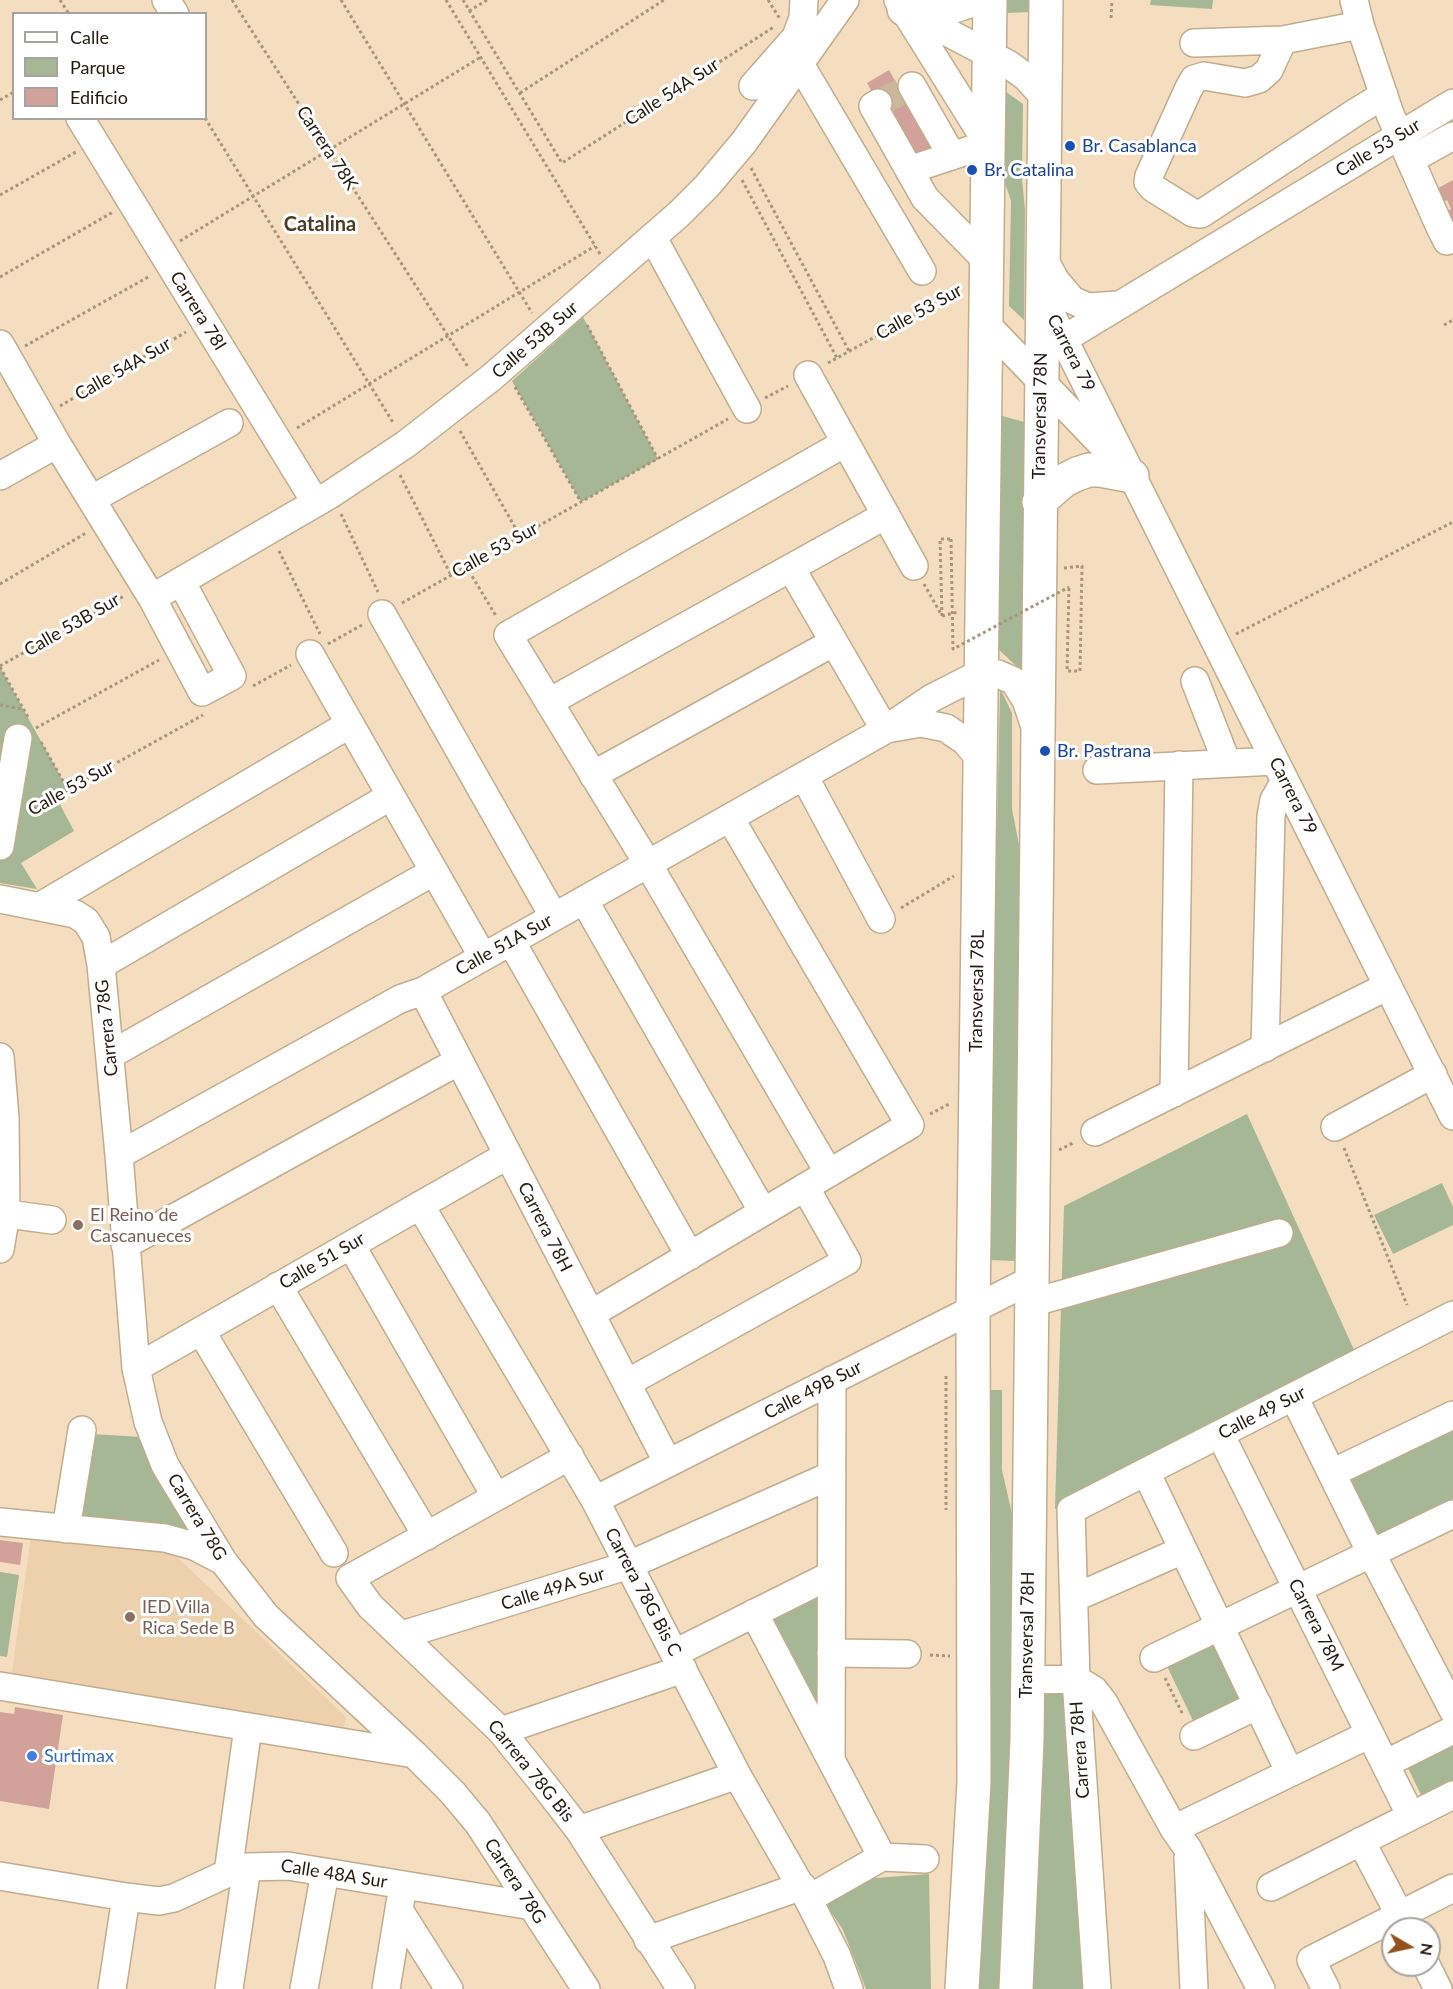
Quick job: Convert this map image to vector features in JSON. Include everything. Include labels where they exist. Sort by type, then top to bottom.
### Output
[{"type":"main road","points":[[901,5],[942,10],[972,0]]},
{"type":"main road","points":[[981,673],[990,0]]},
{"type":"main road","name":"Transversal 78N","points":[[1037,734],[1039,502],[1048,358],[1041,294],[1046,0]]},
{"type":"main road","points":[[1039,502],[1054,488],[1077,474],[1100,470],[1132,476]]},
{"type":"main road","name":"Transversal 78L","points":[[973,1309],[981,673]]},
{"type":"main road","points":[[1031,1292],[1037,734]]},
{"type":"main road","name":"Transversal 78H","points":[[1016,1989],[1025,1812],[1031,1292]]},
{"type":"main road","points":[[962,1989],[974,1782],[973,1309]]},
{"type":"street","points":[[753,86],[796,37],[803,18],[804,0]]},
{"type":"street","name":"Calle 53B Sur","points":[[148,591],[182,581],[323,498],[398,449],[504,367],[653,237],[707,186],[736,152],[845,0]]},
{"type":"street","points":[[901,5],[988,144],[909,170]]},
{"type":"street","points":[[901,5],[1016,69],[1044,97]]},
{"type":"street","points":[[1194,44],[1283,40],[1357,12],[1399,135],[1448,241],[1453,238]]},
{"type":"street","points":[[1283,40],[1269,70],[1259,79],[1245,83],[1204,76],[1194,79],[1149,176],[1148,182],[1153,188],[1193,213],[1201,214],[1384,95]]},
{"type":"street","points":[[925,43],[897,94],[873,106],[926,198],[986,268]]},
{"type":"street","points":[[800,64],[922,271]]},
{"type":"street","points":[[897,94],[952,156]]},
{"type":"street","name":"Calle 53 Sur","points":[[1048,358],[1118,305],[1453,104]]},
{"type":"street","name":"Carrera 78I","points":[[81,120],[278,440],[323,498]]},
{"type":"street","points":[[1410,160],[1453,136]]},
{"type":"street","points":[[653,237],[747,409]]},
{"type":"street","name":"Calle 53 Sur","points":[[1042,256],[1056,281],[1072,300],[1088,307],[1118,305]]},
{"type":"street","name":"Carrera 79","points":[[986,324],[1048,358],[1132,476],[1453,1116]]},
{"type":"street","points":[[4,350],[57,444],[148,591],[205,701],[241,682],[182,581]]},
{"type":"street","name":"Carrera 79","points":[[1048,358],[1132,476]]},
{"type":"street","points":[[807,375],[914,566]]},
{"type":"street","points":[[92,499],[229,423]]},
{"type":"street","points":[[829,1173],[648,864],[508,635],[845,442]]},
{"type":"street","points":[[0,476],[57,444]]},
{"type":"street","points":[[549,702],[886,515]]},
{"type":"street","points":[[791,568],[885,730]]},
{"type":"street","points":[[384,612],[554,917]]},
{"type":"street","points":[[593,775],[834,642]]},
{"type":"street","points":[[318,650],[350,724],[483,957]]},
{"type":"street","points":[[981,673],[998,674],[1014,681],[1026,700],[1037,734]]},
{"type":"street","name":"Calle 51A Sur","points":[[119,1155],[400,999],[423,991],[885,730],[932,698],[981,673]]},
{"type":"street","points":[[1195,681],[1227,763]]},
{"type":"street","points":[[0,899],[39,907],[350,724]]},
{"type":"street","name":"Calle 51A Sur","points":[[885,730],[909,724],[934,724],[957,734],[980,759]]},
{"type":"street","points":[[1,832],[26,733]]},
{"type":"street","points":[[1097,770],[1227,763],[1280,771],[1271,816],[1264,1048]]},
{"type":"street","points":[[1174,1093],[1179,765]]},
{"type":"street","points":[[804,776],[881,920]]},
{"type":"street","points":[[101,965],[391,796]]},
{"type":"street","points":[[591,1314],[910,1125],[730,818]]},
{"type":"street","points":[[110,1055],[433,872]]},
{"type":"street","points":[[584,900],[763,1212]]},
{"type":"street","name":"Carrera 78G","points":[[39,907],[75,914],[86,921],[96,936],[110,1055],[136,1368],[148,1422],[165,1465],[223,1561],[266,1616],[414,1754],[478,1822],[586,1989]]},
{"type":"street","points":[[511,941],[690,1256]]},
{"type":"street","points":[[1095,1132],[1388,986]]},
{"type":"street","name":"Carrera 78H","points":[[423,991],[668,1463]]},
{"type":"street","points":[[0,1057],[5,1118],[0,1249]]},
{"type":"street","points":[[125,1245],[459,1061]]},
{"type":"street","points":[[1335,1126],[1433,1074]]},
{"type":"street","name":"Calle 51 Sur","points":[[136,1368],[508,1155]]},
{"type":"street","points":[[627,1383],[847,1261],[806,1187]]},
{"type":"street","name":"Carrera 78G Bis C","points":[[420,1205],[595,1500],[737,1775],[805,1892],[837,1956],[849,1989]]},
{"type":"street","points":[[3,1214],[52,1220]]},
{"type":"street","name":"Calle 49B Sur","points":[[595,1500],[973,1309],[1031,1292],[1279,1233]]},
{"type":"street","points":[[351,1245],[496,1497]]},
{"type":"street","points":[[278,1286],[427,1536],[570,1456]]},
{"type":"street","name":"Calle 49 Sur","points":[[1071,1510],[1294,1397],[1450,1326]]},
{"type":"street","points":[[201,1331],[334,1553]]},
{"type":"street","points":[[831,1760],[832,1380]]},
{"type":"street","points":[[1294,1397],[1371,1553],[1453,1710]]},
{"type":"street","points":[[1332,1473],[1453,1415]]},
{"type":"street","points":[[66,1529],[82,1430]]},
{"type":"street","name":"Carrera 78M","points":[[1220,1434],[1411,1816]]},
{"type":"street","points":[[1146,1472],[1290,1773]]},
{"type":"street","name":"Calle 49A Sur","points":[[402,1635],[629,1565],[832,1475]]},
{"type":"street","name":"Carrera 78H","points":[[1071,1510],[1076,1679],[1097,1989]]},
{"type":"street","points":[[1154,1658],[1453,1515]]},
{"type":"street","points":[[0,1521],[180,1541],[223,1561]]},
{"type":"street","name":"Carrera 78G Bis","points":[[427,1536],[350,1578],[370,1606],[501,1731],[579,1830],[681,1989]]},
{"type":"street","points":[[1074,1598],[1184,1550]]},
{"type":"street","points":[[501,1731],[679,1661],[754,1613],[831,1575]]},
{"type":"street","points":[[754,1613],[882,1857]]},
{"type":"street","points":[[831,1653],[907,1654]]},
{"type":"street","points":[[1027,1680],[1076,1679],[1094,1690],[1104,1703],[1181,1839],[1261,1989]]},
{"type":"street","points":[[0,1686],[414,1754]]},
{"type":"street","points":[[1194,1736],[1258,1705]]},
{"type":"street","points":[[229,1989],[248,1727]]},
{"type":"street","points":[[1385,1764],[1453,1730]]},
{"type":"street","points":[[1181,1839],[1290,1773],[1370,1734]]},
{"type":"street","points":[[579,1830],[737,1775]]},
{"type":"street","points":[[1270,1887],[1453,1795]]},
{"type":"street","points":[[1181,1839],[1194,1989]]},
{"type":"street","points":[[1361,1841],[1400,1917]]},
{"type":"street","points":[[648,1940],[805,1892],[882,1857],[925,1859]]},
{"type":"street","name":"Calle 48A Sur","points":[[0,1876],[159,1901],[174,1898],[237,1870],[288,1866],[326,1872],[401,1898],[532,1906]]},
{"type":"street","points":[[304,1989],[326,1872]]},
{"type":"street","points":[[1410,1917],[1453,1888]]},
{"type":"street","points":[[112,1989],[126,1897]]},
{"type":"street","points":[[386,1989],[401,1898]]},
{"type":"street","points":[[401,1898],[449,1989]]},
{"type":"street","points":[[1326,1989],[1311,1960],[1381,1931]]},
{"type":"path","name":"Carrera 78K","points":[[232,0],[481,386]]},
{"type":"path","points":[[341,0],[544,332]]},
{"type":"path","points":[[446,0],[612,273]]},
{"type":"path","points":[[463,0],[520,93],[664,0]]},
{"type":"path","points":[[470,11],[488,0]]},
{"type":"path","name":"Calle 54A Sur","points":[[520,93],[562,163],[781,22],[768,0]]},
{"type":"path","points":[[1111,18],[1112,0]]},
{"type":"path","points":[[4,350],[166,258],[253,196],[481,57]]},
{"type":"path","points":[[206,120],[369,384],[451,575]]},
{"type":"path","points":[[0,195],[94,142]]},
{"type":"path","points":[[736,152],[849,351]]},
{"type":"path","points":[[736,152],[837,358]]},
{"type":"path","points":[[0,277],[131,202]]},
{"type":"path","points":[[278,440],[595,246]]},
{"type":"path","name":"Calle 53 Sur","points":[[241,682],[318,650],[837,358],[986,268]]},
{"type":"path","points":[[576,305],[658,459]]},
{"type":"path","points":[[1444,325],[1453,320]]},
{"type":"path","name":"Calle 54A Sur","points":[[42,416],[204,322]]},
{"type":"path","points":[[504,367],[581,502]]},
{"type":"path","points":[[449,411],[520,536]]},
{"type":"path","points":[[323,498],[384,612]]},
{"type":"path","points":[[0,584],[106,522]]},
{"type":"path","points":[[1232,636],[1453,522]]},
{"type":"path","points":[[269,530],[318,650]]},
{"type":"path","points":[[914,566],[942,616],[940,539],[951,538],[953,649],[1069,587],[1067,671],[1080,671],[1082,566]]},
{"type":"path","points":[[466,566],[508,635]]},
{"type":"path","name":"Calle 53B Sur","points":[[0,666],[148,591]]},
{"type":"path","points":[[26,733],[179,649]]},
{"type":"path","name":"Calle 53 Sur","points":[[1,832],[205,701]]},
{"type":"path","points":[[0,705],[22,708]]},
{"type":"path","points":[[881,920],[962,872]]},
{"type":"path","points":[[910,1125],[959,1099]]},
{"type":"path","points":[[1335,1126],[1407,1305]]},
{"type":"path","points":[[1032,1163],[1095,1132]]},
{"type":"path","points":[[907,1654],[956,1656]]},
{"type":"path","points":[[1154,1658],[1194,1736]]},
{"type":"shaded area","name":"IED Villa Rica Sede B","points":[[31,1536],[174,1554],[346,1717],[343,1732],[11,1679]]},
{"type":"green space","points":[[1006,0],[1032,0],[1031,12],[1005,13]]},
{"type":"green space","points":[[1151,0],[1213,0],[1212,9],[1150,5]]},
{"type":"green space","points":[[1002,89],[1023,104],[1024,320],[1009,306],[1011,201],[1002,174]]},
{"type":"green space","points":[[583,317],[658,459],[581,502],[512,381]]},
{"type":"green space","points":[[999,415],[1024,422],[1026,675],[998,649]]},
{"type":"green space","points":[[0,667],[68,790],[56,797],[74,831],[21,863],[37,889],[0,883]]},
{"type":"green space","points":[[1000,688],[1012,713],[1012,809],[1025,876],[1016,1261],[988,1260]]},
{"type":"green space","points":[[1247,1114],[1355,1352],[1055,1509],[1064,1206]]},
{"type":"green space","points":[[1442,1183],[1453,1207],[1453,1225],[1393,1254],[1374,1215]]},
{"type":"green space","points":[[984,1390],[1002,1390],[1002,1470],[1013,1518],[1014,1742],[1004,1989],[972,1989]]},
{"type":"green space","points":[[1453,1422],[1453,1501],[1370,1541],[1340,1477]]},
{"type":"green space","points":[[91,1434],[142,1437],[199,1538],[81,1520]]},
{"type":"green space","points":[[0,1572],[19,1575],[7,1657],[0,1656]]},
{"type":"green space","points":[[823,1588],[825,1732],[766,1617]]},
{"type":"green space","points":[[1217,1640],[1247,1702],[1196,1727],[1166,1664]]},
{"type":"green space","points":[[1042,1687],[1068,1687],[1087,1989],[1032,1989]]},
{"type":"green space","points":[[1453,1744],[1453,1785],[1423,1799],[1407,1766]]},
{"type":"green space","points":[[929,1874],[931,1989],[866,1989],[843,1930],[824,1901],[862,1879]]},
{"type":"building","points":[[889,70],[932,146],[910,159],[867,83]]},
{"type":"building","points":[[1453,180],[1453,230],[1441,214],[1451,209],[1447,200],[1437,205],[1431,192]]},
{"type":"building","points":[[0,1540],[23,1543],[20,1565],[0,1562]]},
{"type":"building","name":"Surtimax","points":[[15,1707],[63,1715],[49,1809],[0,1801],[0,1712],[14,1714]]},
{"type":"tunnel","points":[[878,103],[901,92]]},
{"type":"place","name":"Br. Casablanca","points":[[1070,146]]},
{"type":"place","name":"Br. Catalina","points":[[972,170]]},
{"type":"place","name":"Br. Pastrana","points":[[1045,751]]},
{"type":"place","name":"El Reino de Cascanueces","points":[[78,1225]]},
{"type":"place","name":"IED Villa Rica Sede B","points":[[130,1617]]},
{"type":"place","name":"Surtimax","points":[[32,1756]]},
{"type":"district","name":"Catalina","points":[[320,225]]}]
